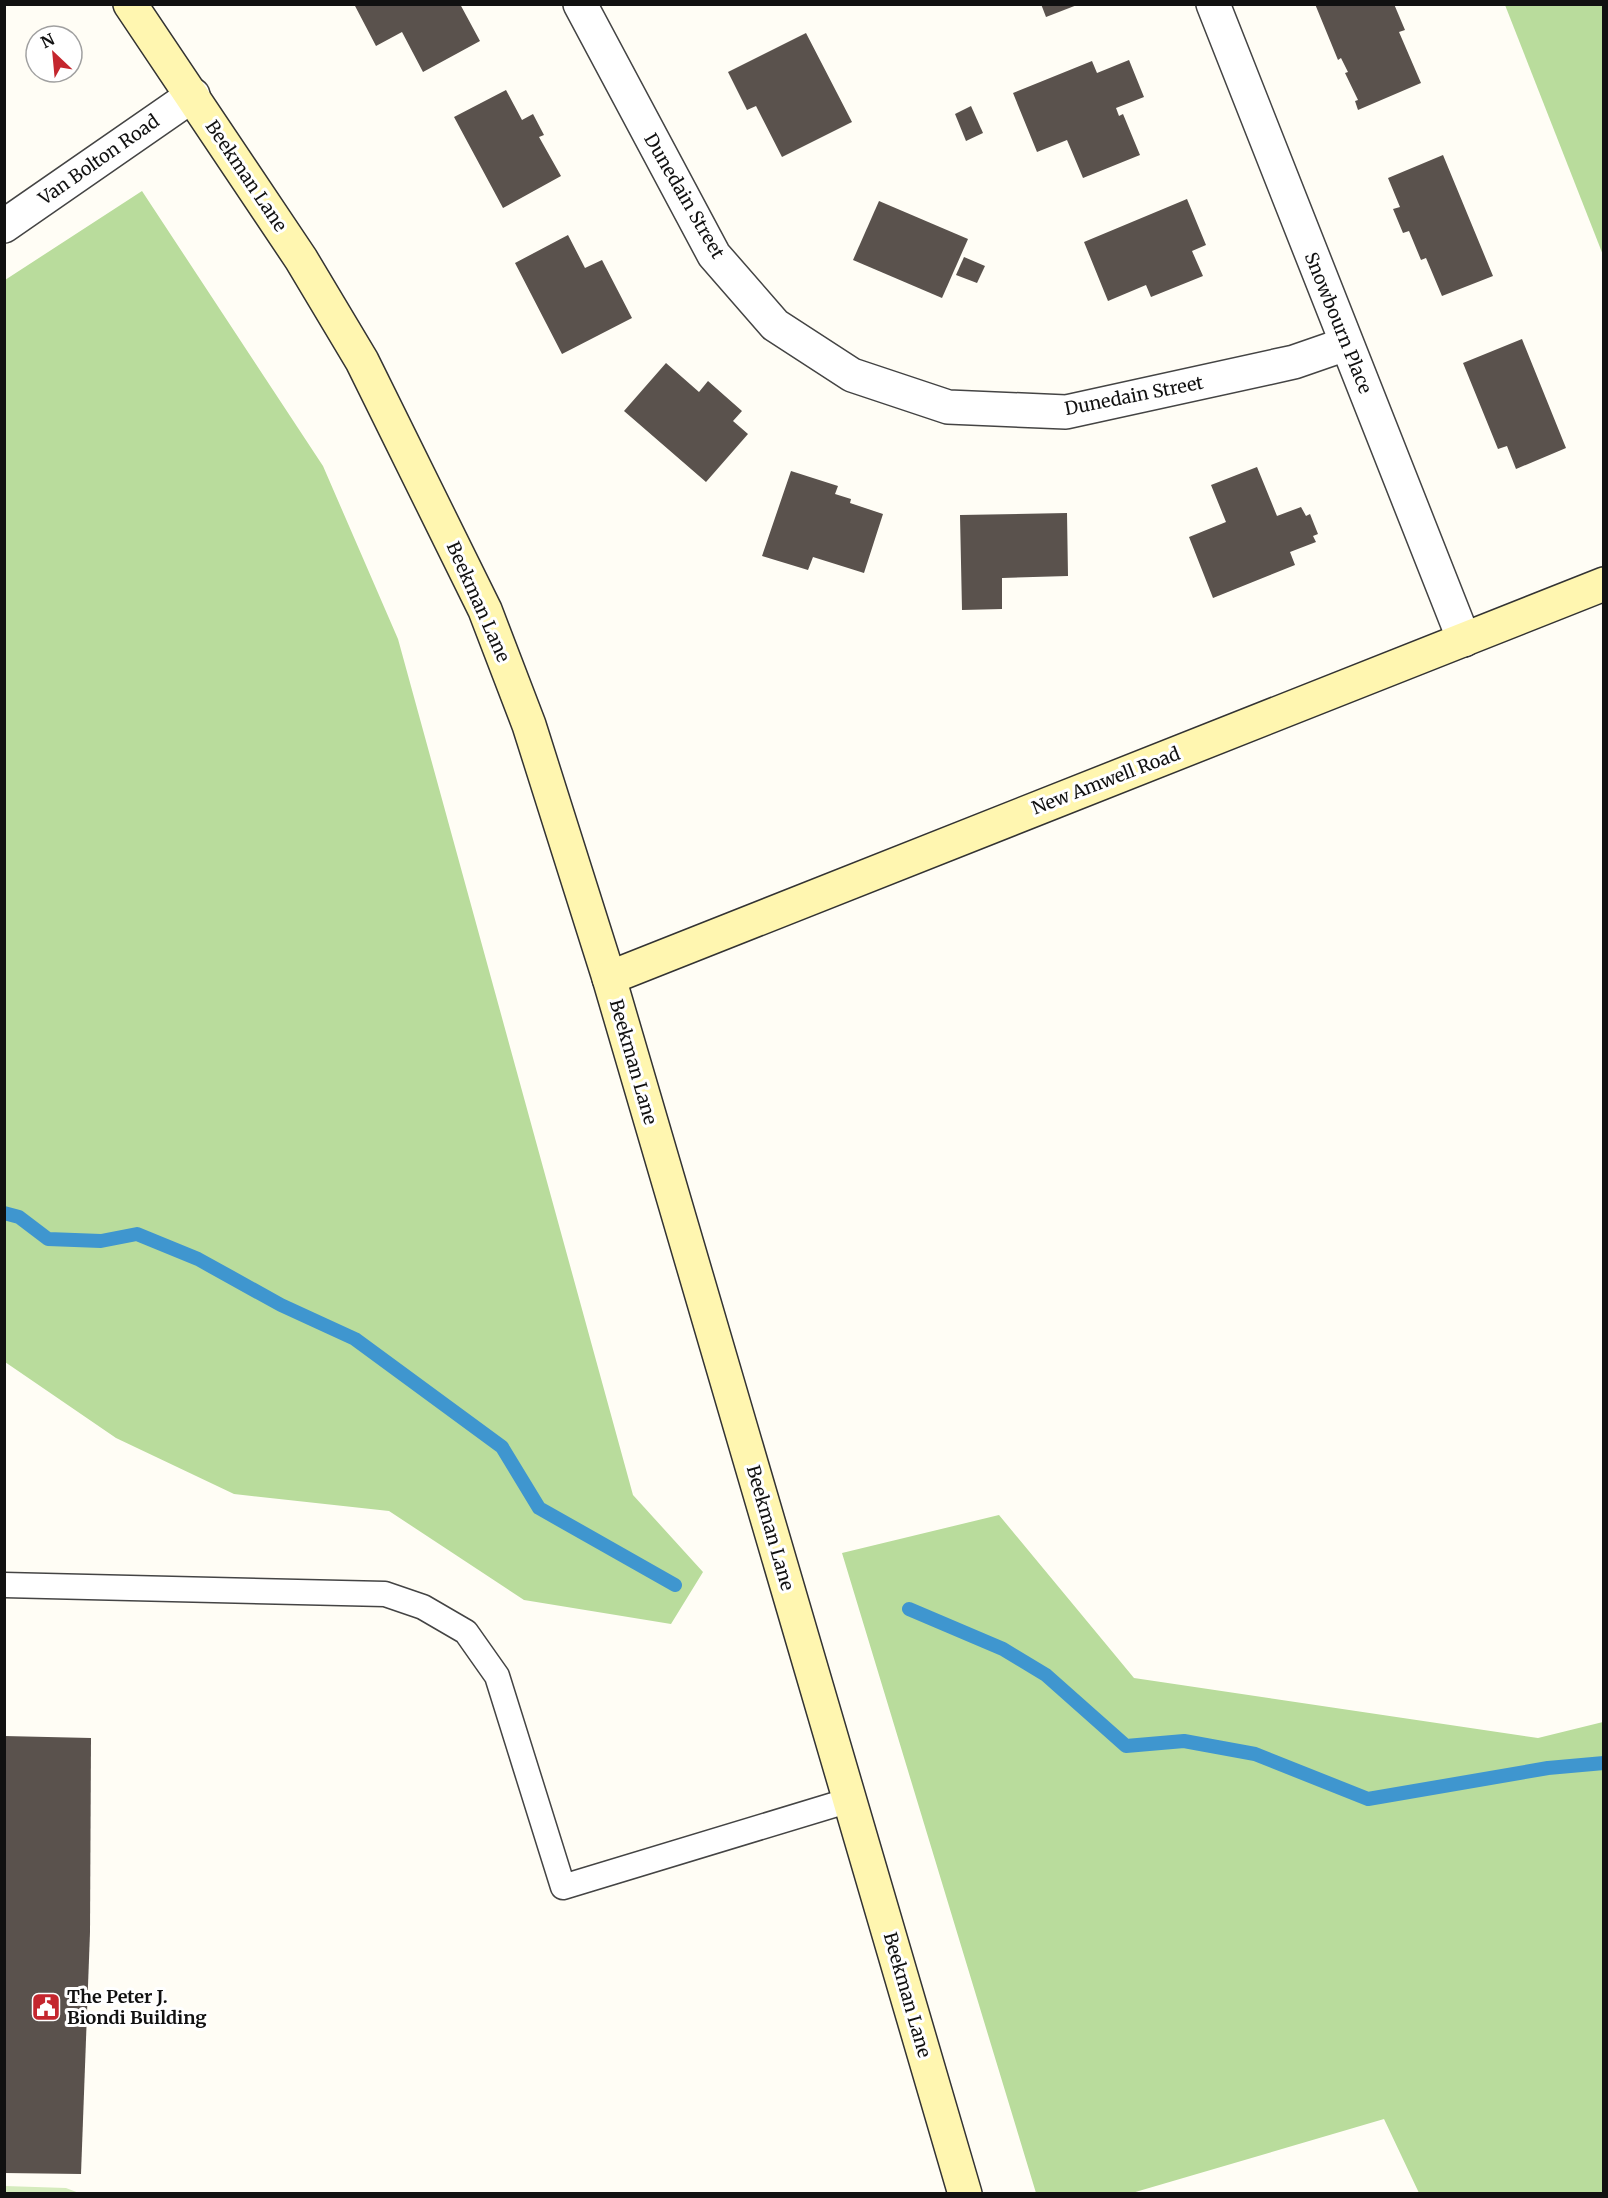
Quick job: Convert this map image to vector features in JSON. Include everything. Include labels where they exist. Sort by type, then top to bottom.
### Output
[{"type":"street","name":"Beekman Lane","points":[[129,4],[193,95],[302,259],[362,362],[485,610],[529,725],[609,978],[965,2193]]},
{"type":"street","name":"Dunedain Street","points":[[580,4],[714,255],[775,325],[852,375],[948,406],[1066,412],[1294,362],[1346,344]]},
{"type":"street","name":"Snowbourn Place","points":[[1214,4],[1464,640]]},
{"type":"street","name":"Van Bolton Road","points":[[4,226],[193,95]]},
{"type":"street","name":"New Amwell Road","points":[[609,978],[1604,584]]},
{"type":"lane","points":[[4,1585],[385,1594],[423,1607],[466,1632],[497,1676],[563,1887],[850,1800]]},
{"type":"green space","points":[[1505,5],[1603,5],[1603,255]]},
{"type":"green space","points":[[142,191],[323,466],[398,639],[633,1495],[703,1572],[671,1624],[524,1600],[389,1511],[234,1494],[116,1438],[5,1362],[5,280]]},
{"type":"green space","points":[[999,1515],[1134,1678],[1538,1738],[1603,1722],[1603,2193],[1419,2193],[1384,2119],[1132,2193],[1036,2193],[842,1553]]},
{"type":"green space","points":[[5,2186],[66,2188],[79,2193],[5,2193]]},
{"type":"building","points":[[354,4],[460,4],[480,41],[423,72],[402,32],[376,46]]},
{"type":"building","points":[[1041,4],[1077,4],[1077,5],[1046,17]]},
{"type":"building","points":[[1315,4],[1394,4],[1405,30],[1399,32],[1421,83],[1358,110],[1355,101],[1358,100],[1345,73],[1348,72],[1341,58],[1338,60]]},
{"type":"building","points":[[806,33],[852,122],[782,157],[756,106],[747,110],[728,72]]},
{"type":"building","points":[[1129,60],[1144,97],[1116,108],[1119,116],[1123,114],[1140,155],[1083,178],[1067,140],[1037,152],[1013,93],[1092,61],[1097,73]]},
{"type":"building","points":[[506,90],[522,120],[533,114],[544,135],[539,137],[561,176],[503,208],[454,117]]},
{"type":"building","points":[[971,106],[983,133],[966,141],[955,114]]},
{"type":"building","points":[[1443,155],[1493,276],[1442,296],[1426,258],[1421,260],[1409,231],[1403,233],[1393,209],[1400,207],[1388,178]]},
{"type":"building","points":[[1187,199],[1206,245],[1192,251],[1203,276],[1151,297],[1146,285],[1108,301],[1084,242]]},
{"type":"building","points":[[879,201],[968,239],[942,298],[853,260]]},
{"type":"building","points":[[568,235],[585,268],[602,260],[632,318],[562,354],[515,263]]},
{"type":"building","points":[[964,257],[985,266],[977,283],[956,275]]},
{"type":"building","points":[[1522,339],[1566,448],[1516,469],[1507,446],[1498,449],[1463,363]]},
{"type":"building","points":[[666,363],[699,392],[708,381],[742,411],[733,421],[748,434],[706,482],[624,411]]},
{"type":"building","points":[[1257,467],[1277,516],[1301,507],[1306,516],[1310,514],[1318,534],[1313,536],[1316,542],[1290,552],[1295,565],[1213,598],[1189,537],[1226,522],[1211,485]]},
{"type":"building","points":[[791,471],[838,486],[835,494],[851,499],[850,503],[883,514],[864,573],[813,557],[808,570],[762,556]]},
{"type":"building","points":[[1067,513],[1068,576],[1002,578],[1002,609],[962,610],[960,515]]},
{"type":"building","name":"The Peter J. Biondi Building","points":[[4,1736],[91,1738],[90,1932],[81,2174],[4,2173]]},
{"type":"waterway","points":[[4,1213],[19,1217],[48,1239],[101,1241],[137,1234],[198,1259],[281,1305],[355,1339],[502,1447],[539,1508],[675,1585]]},
{"type":"waterway","points":[[909,1609],[1003,1649],[1046,1675],[1126,1746],[1184,1741],[1255,1754],[1368,1799],[1548,1768],[1604,1763]]},
{"type":"place","name":"The Peter J. Biondi Building","points":[[46,2007]]}]
